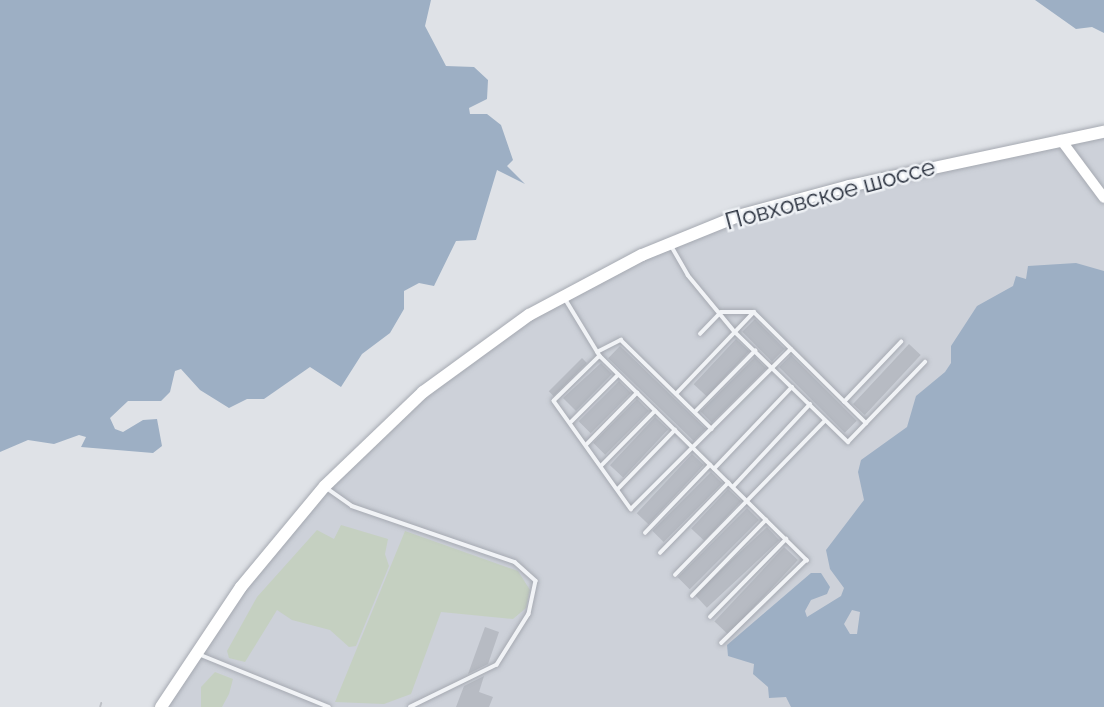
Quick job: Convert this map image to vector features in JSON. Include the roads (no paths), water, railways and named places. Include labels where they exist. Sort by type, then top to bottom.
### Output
[{"type":"main road","name":"Повховское шоссе","points":[[161,707],[257,566],[325,486],[449,371],[564,295],[670,242],[772,205],[1104,132]]},
{"type":"street","points":[[1061,140],[1104,198]]},
{"type":"lane","points":[[670,242],[688,275],[735,332],[848,442],[925,362]]},
{"type":"lane","points":[[564,295],[598,354],[807,560],[722,643]]},
{"type":"lane","points":[[700,334],[721,312],[754,312],[866,423]]},
{"type":"lane","points":[[676,394],[754,312]]},
{"type":"lane","points":[[712,429],[621,340],[598,354],[554,401],[631,509],[712,429],[791,349]]},
{"type":"lane","points":[[844,402],[901,342]]},
{"type":"lane","points":[[695,412],[755,351]]},
{"type":"lane","points":[[570,423],[618,375]]},
{"type":"lane","points":[[645,533],[792,387]]},
{"type":"lane","points":[[586,445],[637,393]]},
{"type":"lane","points":[[660,553],[810,404]]},
{"type":"lane","points":[[601,466],[655,411]]},
{"type":"lane","points":[[675,575],[826,420]]},
{"type":"lane","points":[[618,490],[675,430]]},
{"type":"lane","points":[[325,486],[352,506],[515,562],[536,581],[529,614],[497,665],[411,707]]},
{"type":"lane","points":[[692,596],[766,520]]},
{"type":"lane","points":[[709,617],[786,539]]},
{"type":"lane","points":[[196,652],[329,707]]},
{"type":"water","points":[[0,0],[431,0],[425,26],[446,66],[474,67],[488,80],[487,99],[469,108],[470,114],[487,114],[501,125],[513,160],[507,166],[525,184],[497,170],[476,240],[456,241],[434,286],[419,283],[404,291],[404,309],[390,333],[362,354],[341,387],[310,367],[264,399],[247,399],[229,408],[200,390],[181,369],[175,371],[170,392],[161,401],[128,401],[110,418],[115,429],[123,432],[143,420],[157,419],[162,446],[153,453],[81,447],[86,437],[79,435],[54,444],[28,440],[0,452]]},
{"type":"water","points":[[1035,0],[1104,0],[1104,33],[1092,27],[1076,29]]},
{"type":"water","points":[[1076,263],[1104,271],[1104,707],[791,707],[786,697],[769,698],[768,687],[753,674],[754,664],[728,656],[727,645],[811,573],[821,573],[830,587],[827,594],[811,600],[805,611],[807,617],[841,596],[844,588],[830,569],[826,550],[864,500],[858,472],[861,460],[907,427],[916,396],[945,372],[951,363],[951,346],[977,306],[1013,286],[1016,276],[1026,279],[1028,266]],"holes":[[[852,610],[860,612],[857,634],[850,634],[844,624]]]}]
